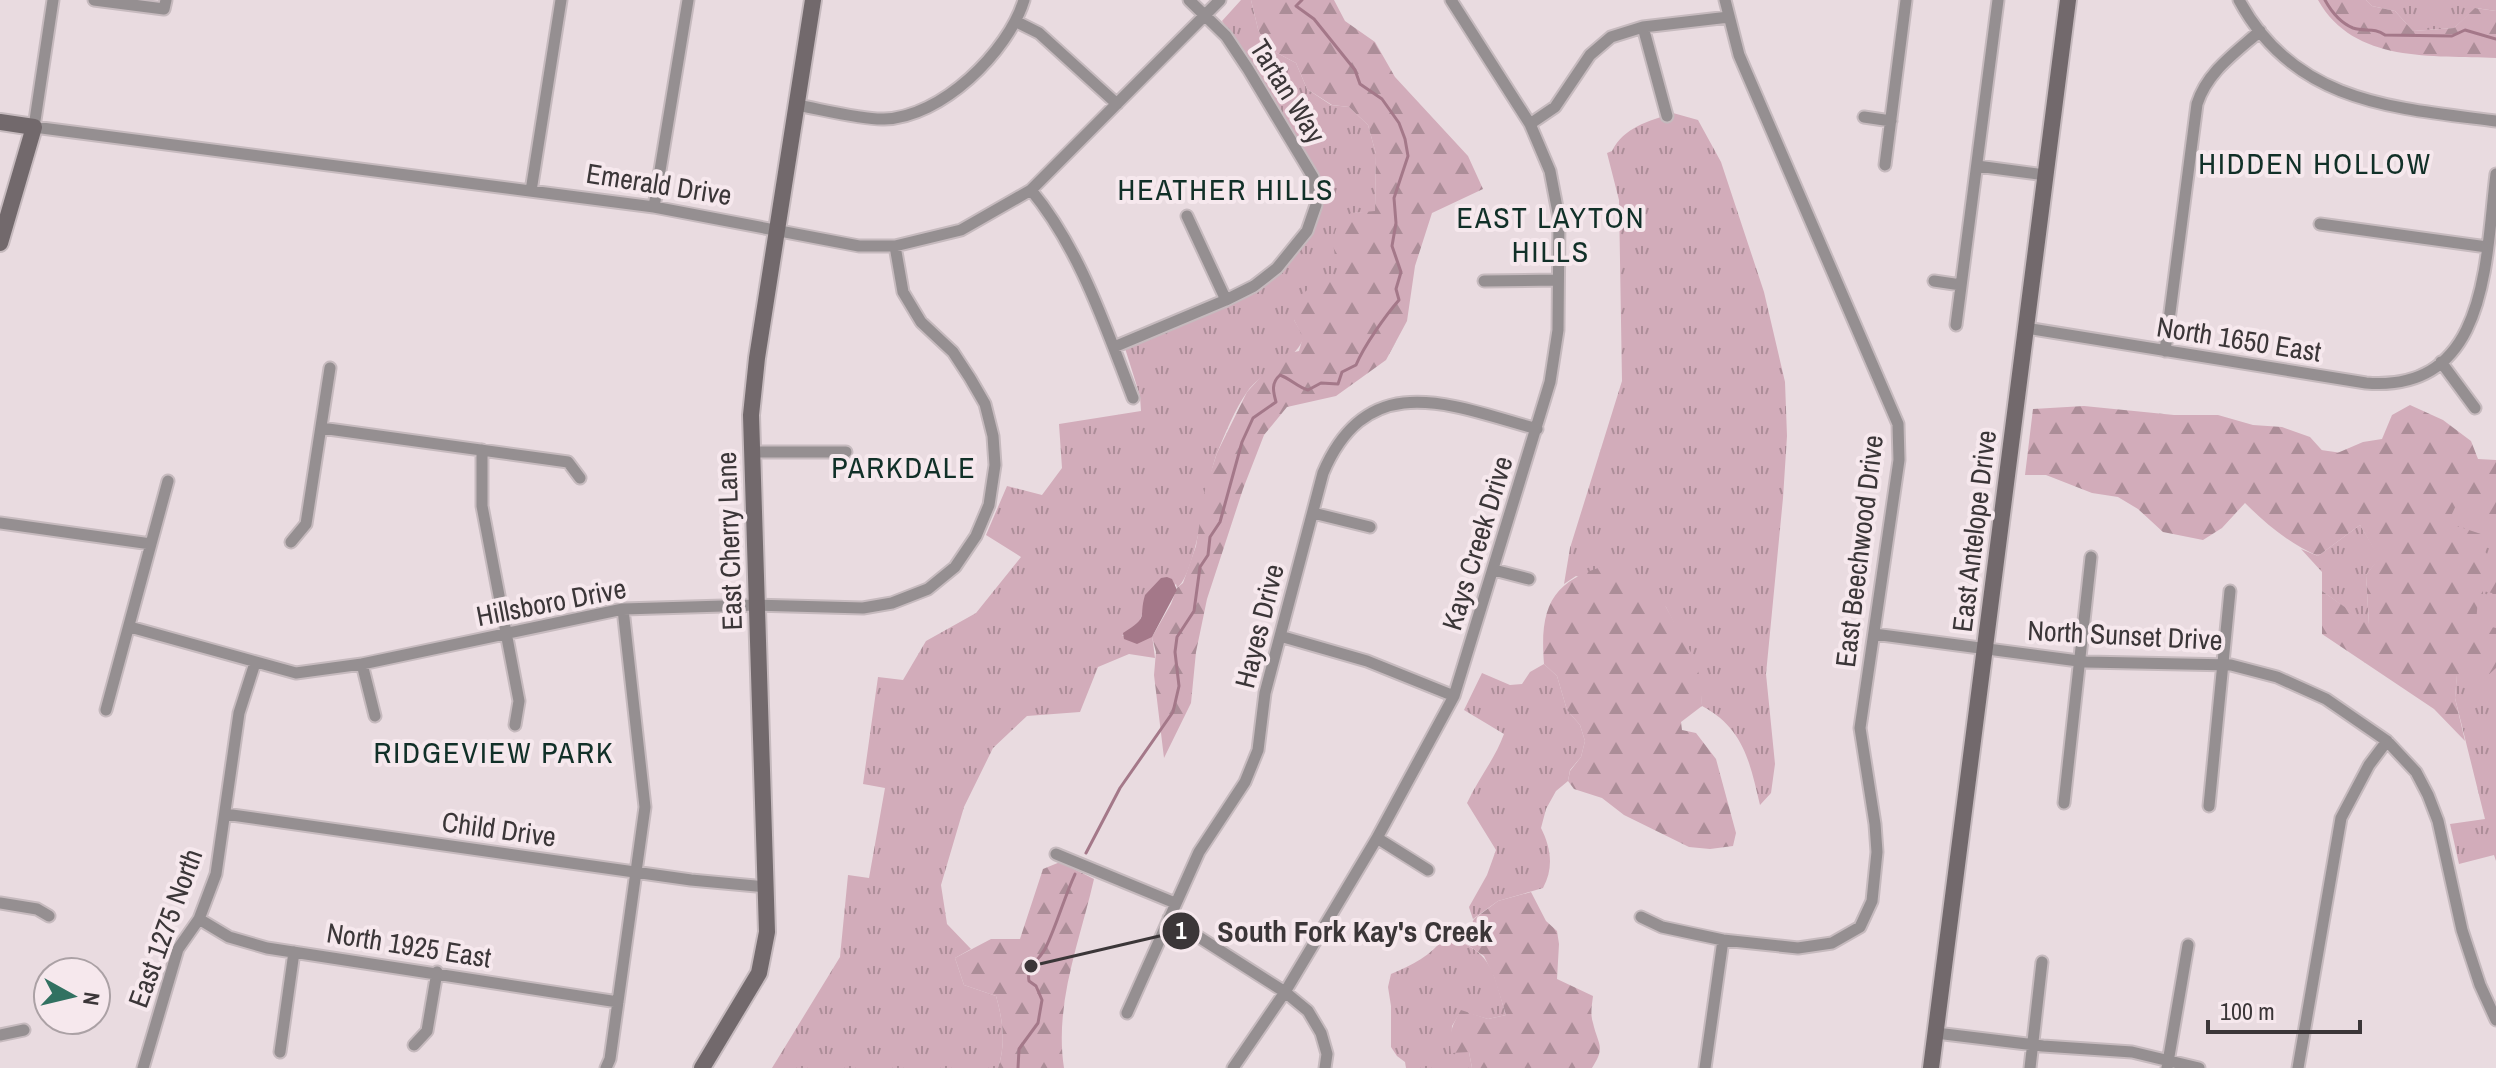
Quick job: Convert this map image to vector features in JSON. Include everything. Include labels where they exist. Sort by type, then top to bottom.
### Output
[{"type":"street","points":[[0,243],[34,127],[53,0]]},
{"type":"street","points":[[94,0],[165,5]]},
{"type":"street","points":[[531,191],[561,0]]},
{"type":"street","points":[[654,207],[688,0]]},
{"type":"street","name":"East Cherry Lane","points":[[702,1068],[759,973],[767,932],[751,415],[757,358],[813,0]]},
{"type":"street","points":[[797,105],[884,119],[915,112],[947,98],[988,58],[1017,22],[1024,0]]},
{"type":"street","name":"Tartan Way","points":[[1114,347],[1254,286],[1277,268],[1307,231],[1316,205],[1313,177],[1240,58],[1226,36],[1189,0]]},
{"type":"street","name":"Emerald Drive","points":[[0,122],[654,207],[859,246],[895,246],[961,230],[1031,190],[1220,0]]},
{"type":"street","name":"Kays Creek Drive","points":[[1233,1068],[1285,992],[1377,838],[1454,696],[1550,382],[1558,330],[1559,218],[1550,171],[1530,124],[1451,0]]},
{"type":"street","name":"East Beechwood Drive","points":[[1641,917],[1662,927],[1723,940],[1798,948],[1832,943],[1860,927],[1872,901],[1877,852],[1860,728],[1899,460],[1898,424],[1739,55],[1725,0]]},
{"type":"street","points":[[1885,165],[1906,0]]},
{"type":"street","points":[[1956,325],[1998,0]]},
{"type":"street","name":"East Antelope Drive","points":[[1931,1068],[2068,0]]},
{"type":"street","points":[[2239,0],[2260,31],[2291,62],[2316,80],[2344,94],[2396,108],[2496,121]]},
{"type":"street","points":[[1530,124],[1555,107],[1590,55],[1611,37],[1643,27],[1729,17]]},
{"type":"street","points":[[1017,22],[1048,40],[1117,104]]},
{"type":"street","points":[[1643,27],[1667,116]]},
{"type":"street","points":[[2165,351],[2197,104],[2202,88],[2211,76],[2260,31]]},
{"type":"street","points":[[1864,117],[1891,121]]},
{"type":"street","points":[[1977,166],[2045,175]]},
{"type":"street","points":[[2475,408],[2441,362],[2461,342],[2470,327],[2481,292],[2496,174]]},
{"type":"street","points":[[1031,190],[1066,239],[1133,398]]},
{"type":"street","points":[[1187,216],[1226,300]]},
{"type":"street","points":[[2320,224],[2487,247]]},
{"type":"street","name":"Hillsboro Drive","points":[[130,627],[296,673],[362,664],[623,609],[757,605],[863,608],[892,603],[928,589],[955,567],[976,536],[989,505],[995,465],[993,436],[985,404],[953,352],[921,322],[903,292],[895,246]]},
{"type":"street","points":[[1484,281],[1558,280]]},
{"type":"street","points":[[1934,281],[1961,285]]},
{"type":"street","name":"North 1650 East","points":[[2026,328],[2382,385],[2422,375],[2441,362]]},
{"type":"street","points":[[291,542],[306,524],[330,368]]},
{"type":"street","name":"Hayes Drive","points":[[1127,1013],[1199,852],[1250,771],[1258,750],[1265,693],[1323,473],[1334,448],[1358,419],[1391,405],[1423,400],[1537,429]]},
{"type":"street","points":[[321,428],[568,462],[580,478]]},
{"type":"street","points":[[482,450],[482,506],[519,701],[515,725]]},
{"type":"street","points":[[752,452],[846,452]]},
{"type":"street","points":[[106,710],[168,481]]},
{"type":"street","points":[[1313,513],[1370,527]]},
{"type":"street","points":[[0,523],[151,544]]},
{"type":"street","points":[[2064,803],[2091,557]]},
{"type":"street","points":[[1494,570],[1529,579]]},
{"type":"street","points":[[2209,806],[2230,591]]},
{"type":"street","points":[[606,1068],[610,1059],[645,807],[623,609]]},
{"type":"street","name":"North Sunset Drive","points":[[1874,634],[2078,661],[2137,665],[2223,664],[2277,677],[2326,699],[2387,741],[2416,772],[2438,821],[2462,930],[2480,985],[2496,1020]]},
{"type":"street","points":[[1280,636],[1367,661],[1454,696]]},
{"type":"street","name":"East 1275 North","points":[[143,1068],[178,949],[199,919],[216,874],[239,713],[255,663]]},
{"type":"street","points":[[362,664],[375,716]]},
{"type":"street","points":[[2298,1068],[2341,818],[2369,765],[2387,741]]},
{"type":"street","name":"Child Drive","points":[[225,814],[636,873],[767,887]]},
{"type":"street","points":[[1377,838],[1428,870]]},
{"type":"street","points":[[1056,854],[1175,903]]},
{"type":"street","points":[[0,903],[37,909],[49,916]]},
{"type":"street","points":[[1169,918],[1285,992],[1308,1011],[1321,1033],[1327,1054],[1325,1068]]},
{"type":"street","name":"North 1925 East","points":[[199,919],[229,937],[267,948],[618,1002]]},
{"type":"street","points":[[1705,1068],[1723,940]]},
{"type":"street","points":[[2168,1063],[2188,945]]},
{"type":"street","points":[[280,1052],[294,952]]},
{"type":"street","points":[[2030,1068],[2042,962]]},
{"type":"street","points":[[414,1045],[427,1031],[437,972]]},
{"type":"street","points":[[0,1035],[24,1030]]},
{"type":"street","points":[[1936,1033],[2033,1045],[2132,1052],[2199,1068]]},
{"type":"green space","points":[[1241,0],[1251,0],[1266,47],[1296,63],[1307,89],[1331,105],[1349,107],[1368,125],[1376,154],[1375,212],[1351,213],[1345,279],[1294,320],[1304,337],[1300,346],[1254,384],[1234,414],[1217,453],[1184,579],[1177,588],[1176,584],[1144,608],[1139,623],[1122,636],[1152,635],[1155,658],[1129,654],[1098,667],[1080,712],[1027,716],[993,748],[964,807],[941,885],[947,924],[971,949],[955,958],[964,985],[996,996],[1003,1032],[998,1068],[772,1068],[840,957],[848,875],[869,878],[885,788],[863,784],[878,677],[903,680],[926,641],[976,613],[1021,557],[986,535],[1007,486],[1042,495],[1062,468],[1059,424],[1141,411],[1140,396],[1124,345],[1269,277],[1314,228],[1321,199],[1321,182],[1265,85],[1222,21]]},
{"type":"green space","points":[[1251,0],[1334,0],[1345,21],[1375,42],[1395,77],[1468,156],[1483,189],[1432,213],[1415,266],[1407,321],[1386,360],[1336,396],[1287,407],[1264,435],[1207,599],[1196,652],[1191,703],[1164,758],[1154,675],[1156,652],[1152,637],[1177,588],[1183,583],[1196,546],[1205,490],[1217,453],[1247,392],[1281,355],[1299,351],[1303,337],[1294,320],[1298,297],[1326,276],[1345,278],[1336,260],[1334,247],[1338,225],[1351,213],[1375,211],[1376,154],[1368,125],[1349,107],[1332,105],[1307,89],[1296,63],[1266,47]]},
{"type":"green space","points":[[2318,0],[2366,0],[2372,6],[2395,11],[2413,31],[2454,28],[2475,8],[2496,11],[2496,58],[2421,55],[2374,46],[2352,36],[2333,21]]},
{"type":"green space","points":[[2366,0],[2496,0],[2496,11],[2476,8],[2454,28],[2413,31],[2395,11],[2372,6]]},
{"type":"green space","points":[[1673,113],[1698,120],[1721,162],[1764,292],[1785,382],[1787,436],[1783,498],[1766,674],[1775,764],[1771,793],[1760,805],[1748,761],[1736,736],[1716,715],[1702,706],[1694,665],[1666,607],[1576,576],[1564,584],[1570,548],[1622,381],[1619,200],[1607,153],[1630,131]]},
{"type":"green space","points":[[2410,405],[2443,420],[2471,441],[2478,459],[2496,460],[2496,522],[2474,517],[2459,499],[2451,516],[2454,525],[2484,535],[2484,551],[2496,562],[2496,599],[2492,593],[2483,591],[2478,599],[2476,623],[2496,628],[2496,668],[2485,678],[2457,675],[2455,698],[2465,741],[2434,709],[2322,634],[2322,591],[2369,624],[2366,575],[2379,558],[2360,525],[2318,556],[2279,533],[2245,503],[2222,528],[2203,540],[2163,532],[2138,509],[2118,497],[2092,493],[2046,475],[2025,475],[2033,409],[2084,406],[2174,415],[2218,415],[2253,425],[2282,427],[2310,437],[2328,457],[2363,442],[2382,439],[2392,415]]},
{"type":"green space","points":[[2033,409],[2496,475],[2496,861],[2494,855],[2459,864],[2450,824],[2485,819],[2455,698],[2457,674],[2476,676],[2384,499]]},
{"type":"green space","points":[[2360,525],[2380,558],[2366,575],[2369,625],[2322,591],[2322,572],[2301,549],[2318,556]]},
{"type":"green space","points":[[1616,563],[1666,607],[1694,658],[1701,681],[1702,706],[1681,722],[1682,730],[1696,733],[1716,759],[1736,833],[1733,846],[1710,849],[1689,847],[1624,815],[1602,798],[1574,789],[1568,781],[1570,771],[1581,757],[1585,741],[1580,725],[1567,710],[1557,676],[1544,664],[1543,642],[1548,608],[1565,585],[1578,576]]},
{"type":"green space","points":[[1544,664],[1557,676],[1567,710],[1580,725],[1585,741],[1581,757],[1570,770],[1568,781],[1556,791],[1546,809],[1541,828],[1549,850],[1549,873],[1543,888],[1498,901],[1473,919],[1469,907],[1487,875],[1496,850],[1467,803],[1504,734],[1464,710],[1482,673],[1510,685],[1522,684],[1530,672]]},
{"type":"green space","points":[[1060,862],[1094,879],[1065,996],[1062,1020],[1064,1068],[998,1068],[1003,1032],[996,996],[964,985],[955,958],[991,939],[1020,939],[1043,869]]},
{"type":"green space","points":[[1531,892],[1546,921],[1557,931],[1557,979],[1593,996],[1592,1016],[1600,1050],[1592,1068],[1472,1068],[1469,1052],[1451,1053],[1452,1030],[1461,1010],[1488,1019],[1506,1015],[1484,956],[1463,942],[1474,919],[1498,901]]},
{"type":"green space","points":[[1445,937],[1461,942],[1482,956],[1494,975],[1506,1015],[1488,1019],[1461,1011],[1452,1026],[1451,1052],[1469,1052],[1472,1068],[1406,1068],[1405,1062],[1391,1047],[1388,987],[1391,974],[1421,959]]},
{"type":"shaded area","points":[[1161,578],[1172,579],[1177,590],[1152,637],[1137,644],[1124,639],[1123,633],[1142,617],[1145,595]]},
{"type":"waterway","points":[[1086,853],[1120,788],[1173,712],[1179,686],[1175,652],[1177,637],[1194,611],[1200,567],[1208,555],[1210,537],[1220,522],[1242,442],[1253,418],[1276,402],[1274,387],[1280,375],[1308,390],[1321,383],[1338,384],[1342,372],[1356,365],[1375,331],[1399,300],[1396,289],[1401,272],[1392,246],[1396,223],[1394,198],[1408,156],[1405,139],[1399,123],[1382,99],[1360,84],[1355,70],[1314,19],[1296,6],[1302,0]]},
{"type":"waterway","points":[[2325,0],[2340,20],[2357,29],[2385,35],[2452,36],[2465,30],[2496,39]]},
{"type":"waterway","points":[[1018,1068],[1019,1049],[1038,1023],[1042,1000],[1036,986],[1029,981],[1031,967],[1046,947],[1075,874]]},
{"type":"place","name":"South Fork Kay's Creek","points":[[1031,966]]},
{"type":"district","name":"HIDDEN HOLLOW","points":[[2315,163]]},
{"type":"district","name":"HEATHER HILLS","points":[[1226,189]]},
{"type":"district","name":"EAST LAYTON HILLS","points":[[1551,234]]},
{"type":"district","name":"PARKDALE","points":[[904,467]]},
{"type":"district","name":"RIDGEVIEW PARK","points":[[494,752]]}]
